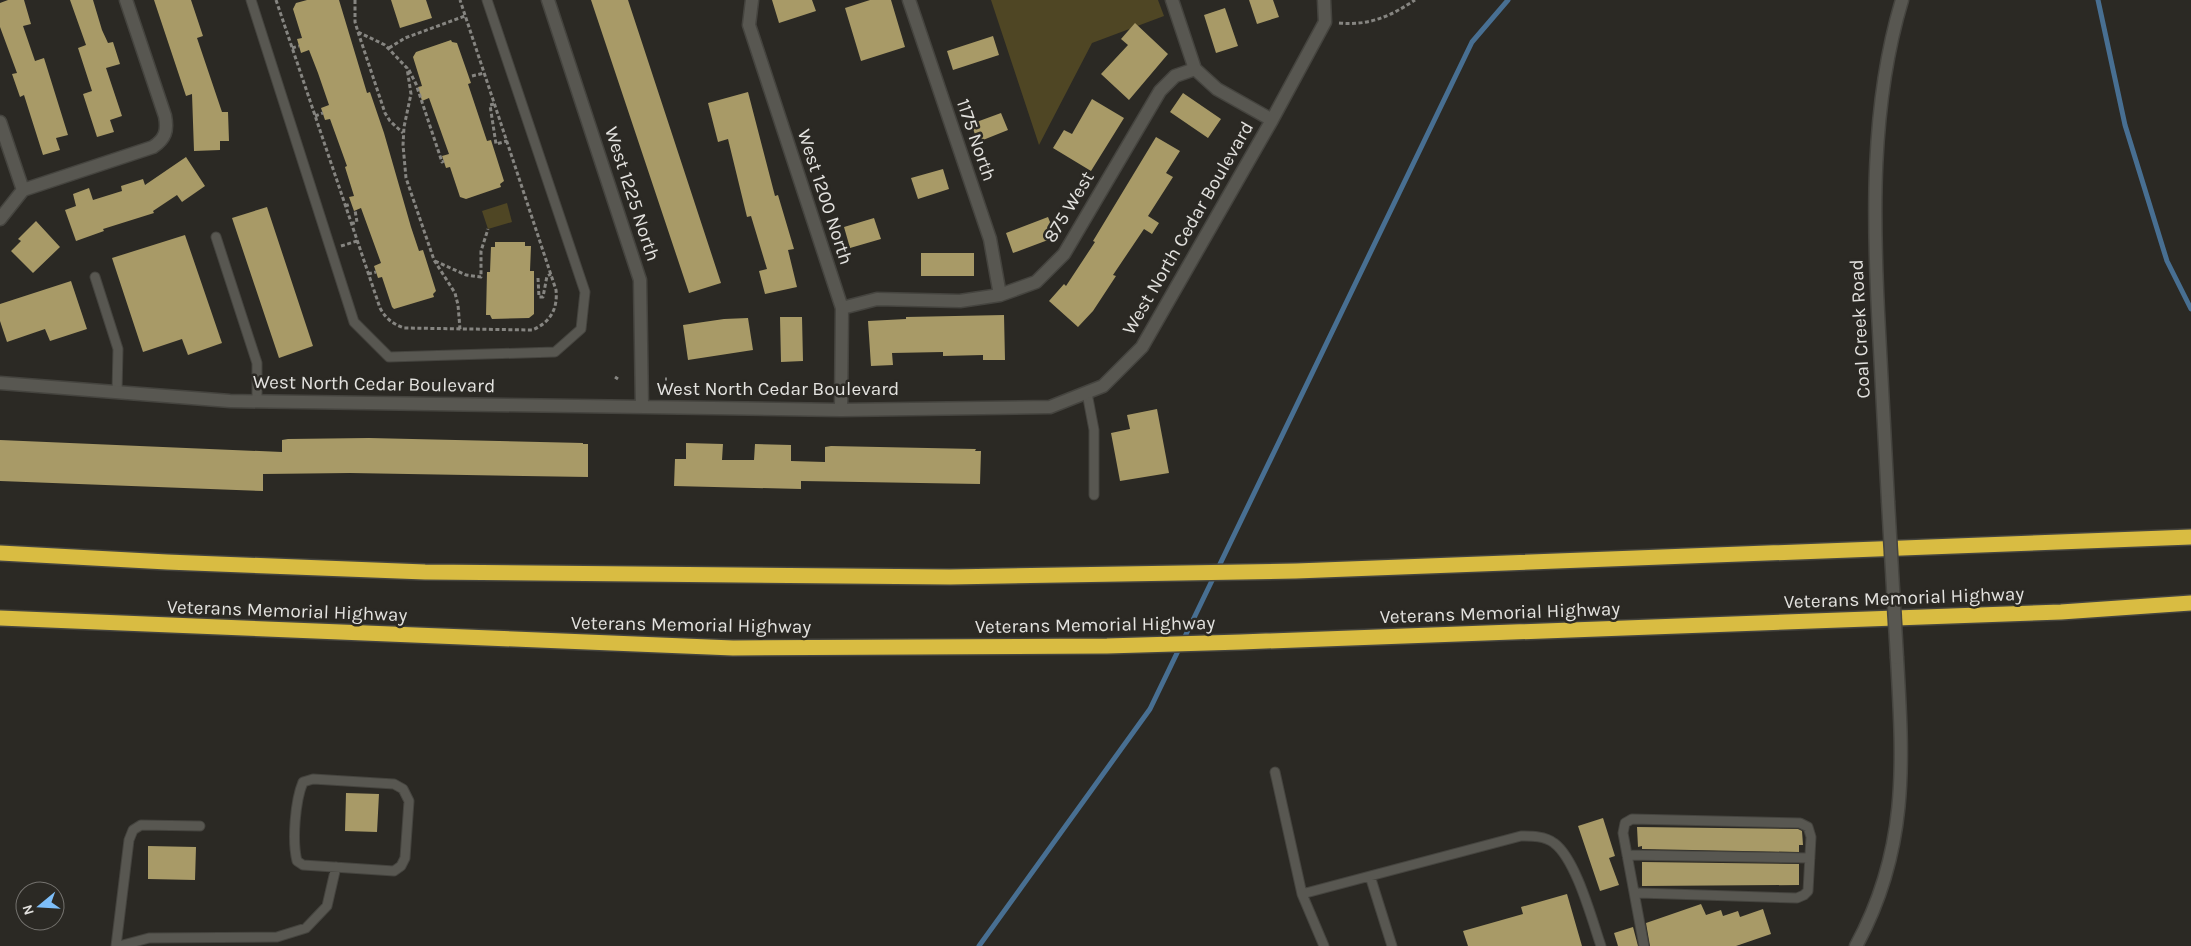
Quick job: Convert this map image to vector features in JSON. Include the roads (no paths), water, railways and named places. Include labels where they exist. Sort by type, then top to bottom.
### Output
[{"type":"highway","points":[[0,553],[167,562],[425,572],[940,577],[1296,572],[2191,536]]},
{"type":"highway","name":"Veterans Memorial Highway","points":[[0,618],[733,648],[1107,646],[2060,612],[2191,603]]},
{"type":"street","points":[[0,219],[23,190],[153,148],[165,135],[167,126],[165,116],[126,0]]},
{"type":"street","name":"West 1225 North","points":[[548,0],[640,280],[642,407]]},
{"type":"street","name":"West 1200 North","points":[[752,0],[749,25],[842,308],[841,410]]},
{"type":"street","name":"1175 North","points":[[909,0],[990,239],[1000,295]]},
{"type":"street","points":[[1172,0],[1195,69],[1217,88],[1272,120]]},
{"type":"street","name":"West North Cedar Boulevard","points":[[0,383],[257,401],[841,410],[1050,407],[1103,386],[1142,347],[1272,120],[1325,22],[1324,0]]},
{"type":"street","name":"Coal Creek Road","points":[[1856,946],[1873,910],[1884,880],[1898,818],[1902,764],[1874,242],[1881,110],[1889,53],[1902,0]]},
{"type":"street","name":"875 West","points":[[842,308],[877,299],[960,301],[1000,295],[1036,282],[1064,254],[1160,91],[1175,76],[1195,69]]},
{"type":"street","points":[[0,122],[23,190]]},
{"type":"lane","points":[[252,0],[354,322],[389,357],[555,352],[581,329],[584,292],[487,0]]},
{"type":"lane","points":[[216,237],[258,363],[257,401]]},
{"type":"lane","points":[[95,277],[118,349],[117,392]]},
{"type":"lane","points":[[1087,392],[1094,430],[1094,495]]},
{"type":"lane","points":[[1275,772],[1302,894],[1324,946]]},
{"type":"lane","points":[[313,779],[394,784],[403,789],[408,801],[405,858],[401,866],[394,871],[336,867],[303,865],[297,861],[294,851],[298,794],[303,782],[313,779]]},
{"type":"lane","points":[[1634,895],[1639,893],[1796,898],[1804,895],[1808,890],[1810,858],[1811,837],[1808,827],[1800,823],[1642,819],[1632,819],[1625,823],[1623,833],[1634,895],[1644,946]]},
{"type":"lane","points":[[200,826],[141,825],[133,830],[129,840],[117,946],[149,938],[277,937],[306,928],[327,906],[336,867]]},
{"type":"lane","points":[[1302,894],[1520,836],[1538,837],[1554,843],[1564,853],[1575,872],[1601,946]]},
{"type":"lane","points":[[1627,855],[1810,858]]},
{"type":"lane","points":[[1370,876],[1392,946]]},
{"type":"waterway","points":[[979,946],[1150,709],[1472,42],[1508,0]]},
{"type":"waterway","points":[[2098,0],[2125,125],[2167,261],[2191,309]]}]
